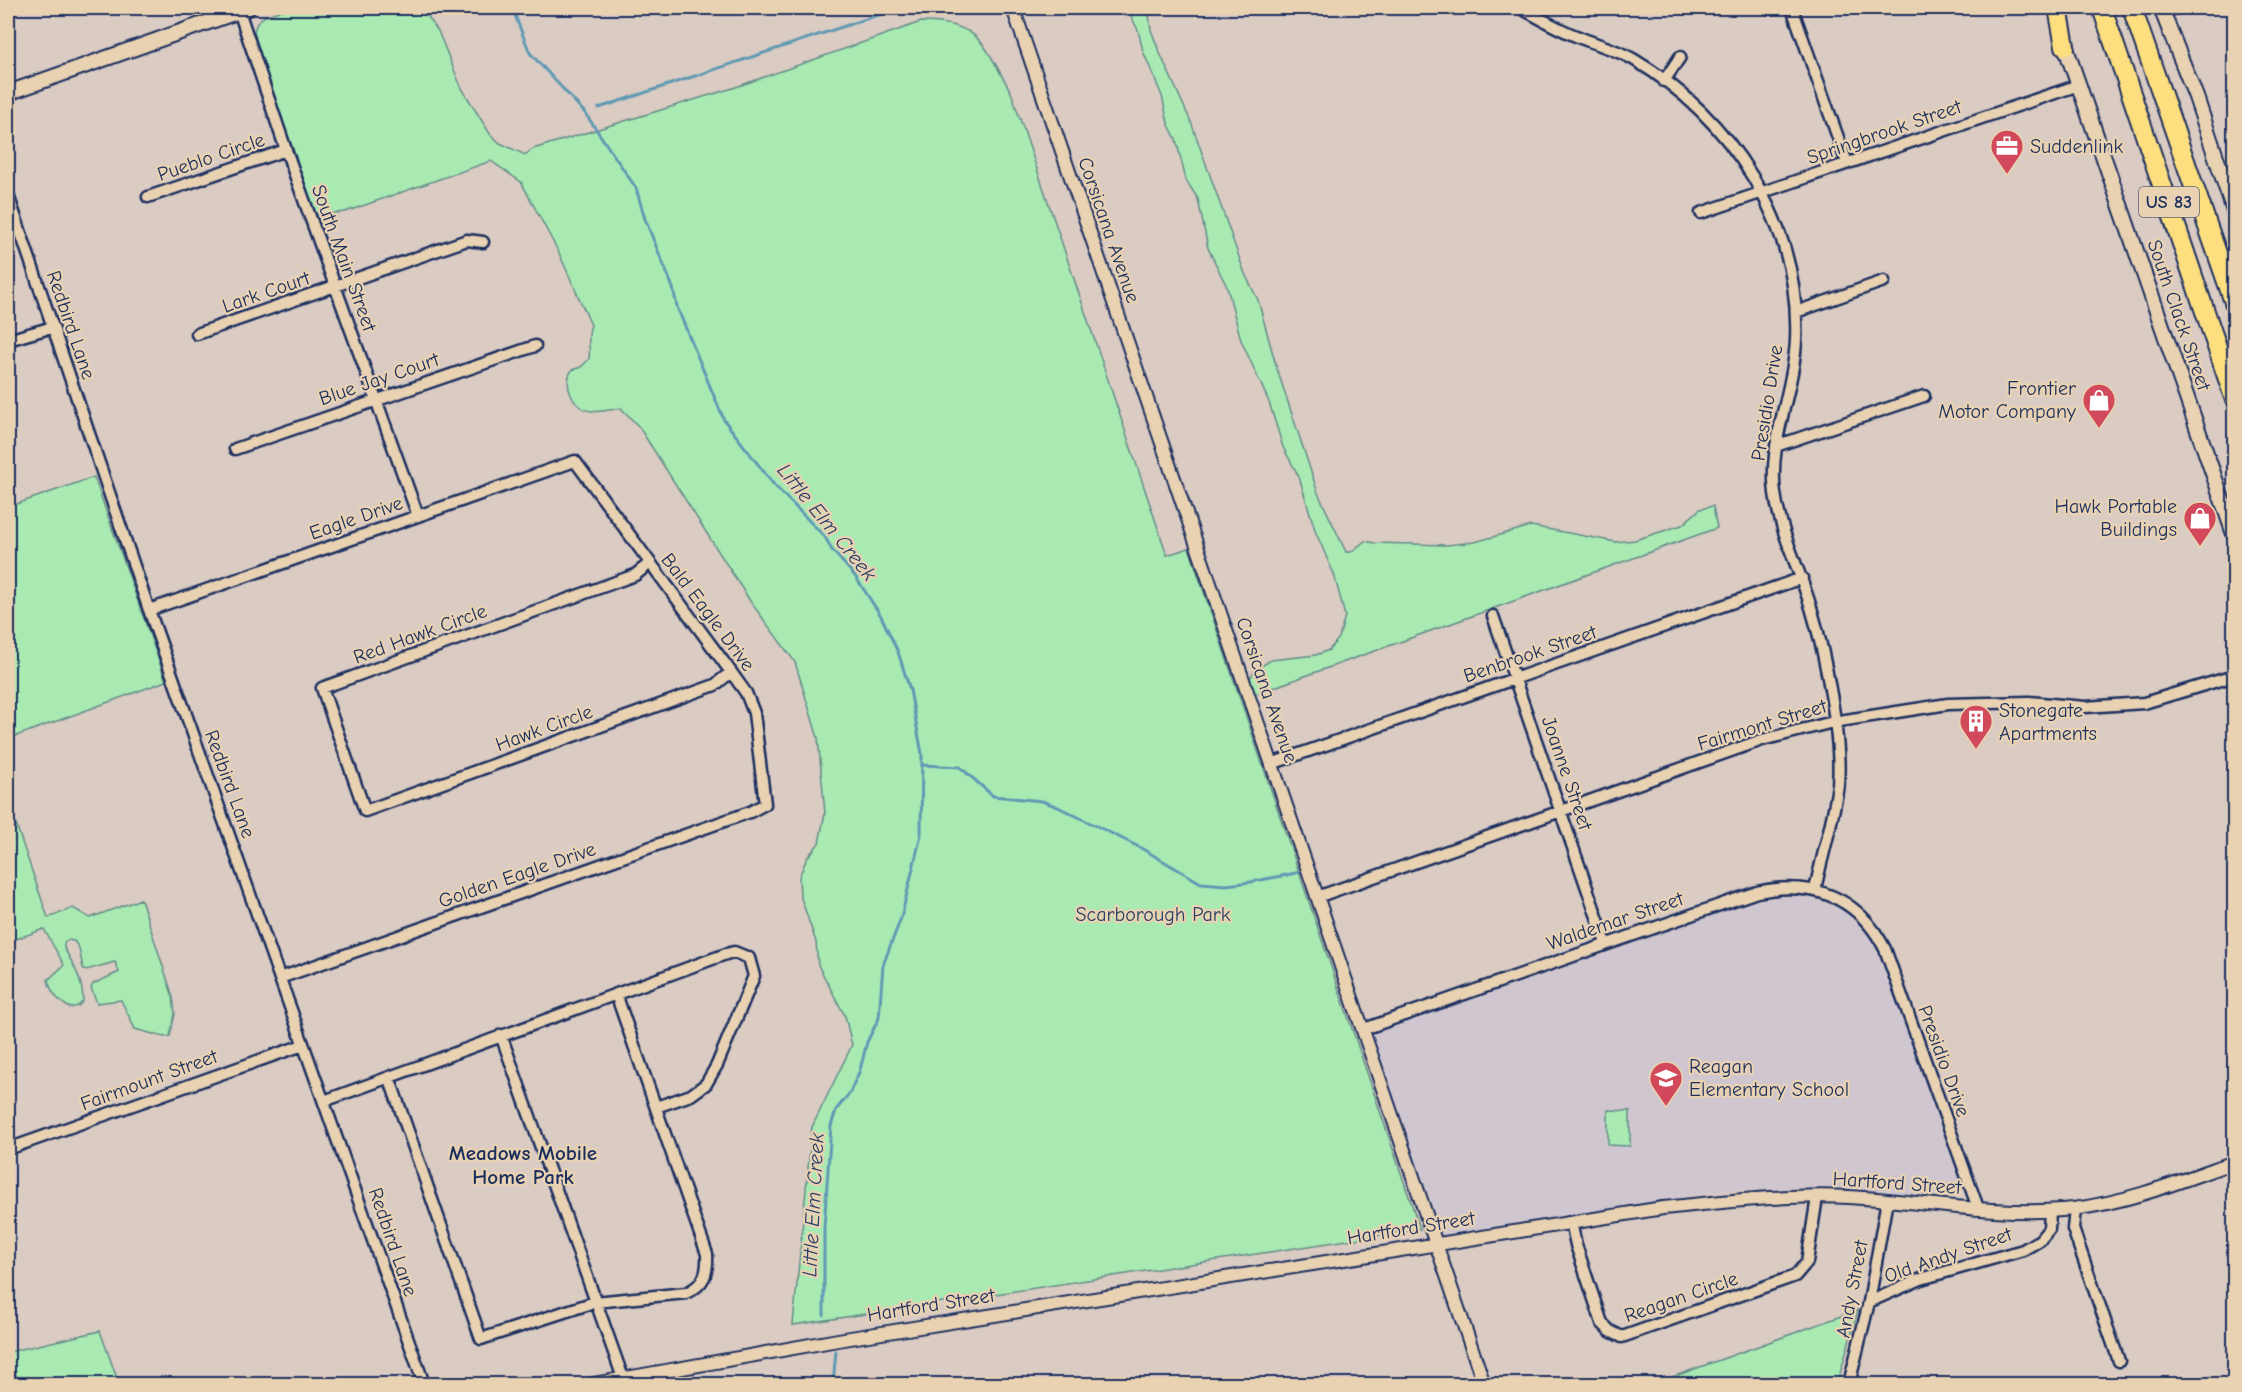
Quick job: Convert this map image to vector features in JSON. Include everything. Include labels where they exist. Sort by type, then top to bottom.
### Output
[{"type":"highway","points":[[2058,8],[2065,46]]},
{"type":"highway","name":"US 83","points":[[2102,8],[2235,398]]},
{"type":"highway","name":"US 83","points":[[2132,8],[2235,302]]},
{"type":"highway","points":[[2198,196],[2235,282]]},
{"type":"main road","name":"South Clack Street","points":[[2052,8],[2235,534]]},
{"type":"main road","points":[[8,93],[244,9]]},
{"type":"main road","points":[[2167,9],[2235,211]]},
{"type":"street","name":"Corsicana Avenue","points":[[1012,8],[1484,1384]]},
{"type":"street","name":"Presidio Drive","points":[[1521,8],[1556,28],[1633,59],[1664,81],[1714,124],[1763,193],[1783,244],[1796,312],[1794,371],[1776,446],[1775,493],[1819,637],[1838,752],[1838,784],[1815,890]]},
{"type":"street","points":[[1792,8],[1847,163]]},
{"type":"street","name":"South Main Street","points":[[244,9],[286,150],[418,516]]},
{"type":"street","points":[[1664,81],[1680,57]]},
{"type":"street","name":"Springbrook Street","points":[[1701,213],[2079,85]]},
{"type":"street","name":"Pueblo Circle","points":[[148,197],[286,150]]},
{"type":"street","name":"Redbird Lane","points":[[8,195],[149,610],[424,1384]]},
{"type":"street","name":"Lark Court","points":[[197,334],[468,240],[483,242]]},
{"type":"street","points":[[1796,312],[1884,281]]},
{"type":"street","points":[[8,340],[53,327]]},
{"type":"street","name":"Blue Jay Court","points":[[236,449],[535,345]]},
{"type":"street","points":[[1776,446],[1924,396]]},
{"type":"street","name":"Eagle Drive","points":[[149,610],[575,461]]},
{"type":"street","name":"Bald Eagle Drive","points":[[575,461],[746,693],[754,713],[765,804]]},
{"type":"street","name":"Red Hawk Circle","points":[[365,811],[322,688],[635,575],[649,564]]},
{"type":"street","name":"Benbrook Street","points":[[1271,764],[1802,578]]},
{"type":"street","name":"Joanne Street","points":[[1493,616],[1606,943]]},
{"type":"street","name":"Hawk Circle","points":[[365,811],[716,685],[731,672]]},
{"type":"street","name":"Fairmont Street","points":[[1317,897],[1762,740],[1833,722],[1948,704],[2029,702],[2085,707],[2144,703],[2235,676]]},
{"type":"street","name":"Golden Eagle Drive","points":[[280,978],[739,816],[765,804]]},
{"type":"street","name":"Waldemar Street","points":[[1364,1029],[1757,891],[1792,887],[1815,890],[1850,906],[1873,928]]},
{"type":"street","name":"Presidio Drive","points":[[1873,928],[1885,949],[1978,1208]]},
{"type":"street","points":[[324,1101],[734,952],[749,958],[754,976],[717,1065],[706,1084],[691,1095],[656,1107]]},
{"type":"street","points":[[389,1077],[481,1339],[595,1302],[686,1293],[698,1288],[708,1268],[707,1254],[616,994]]},
{"type":"street","points":[[501,1035],[622,1378]]},
{"type":"street","name":"Fairmount Street","points":[[8,1149],[303,1045]]},
{"type":"street","name":"Hartford Street","points":[[593,1384],[850,1338],[1571,1222],[1740,1200],[1817,1197],[1978,1208],[2050,1211],[2075,1209],[2148,1193],[2235,1162]]},
{"type":"street","name":"Reagan Circle","points":[[1571,1222],[1576,1245],[1602,1323],[1622,1337],[1795,1276],[1807,1262],[1817,1197]]},
{"type":"street","name":"Andy Street","points":[[1849,1384],[1869,1302],[1887,1200]]},
{"type":"street","points":[[2075,1209],[2073,1228],[2119,1361]]},
{"type":"street","name":"Old Andy Street","points":[[1869,1302],[1921,1279],[2022,1250],[2040,1240],[2049,1229],[2050,1211]]},
{"type":"shaded area","name":"Reagan Elementary School","points":[[1796,894],[1840,907],[1872,937],[1883,960],[1962,1183],[1958,1196],[1796,1188],[1722,1191],[1442,1236],[1371,1031],[1755,899]]},
{"type":"green space","name":"Scarborough Park","points":[[289,8],[422,8],[438,31],[461,87],[490,134],[500,143],[525,155],[533,149],[733,88],[921,22],[956,26],[968,31],[978,39],[994,61],[1011,92],[1167,555],[1189,548],[1420,1229],[793,1325],[812,1127],[852,1045],[845,1016],[818,965],[816,942],[800,895],[799,877],[807,858],[819,843],[825,813],[818,738],[795,662],[750,601],[639,427],[621,408],[591,411],[574,401],[569,389],[569,376],[572,370],[581,367],[589,359],[591,325],[559,253],[521,182],[491,161],[345,212],[316,215],[274,98],[254,32],[262,18]]},
{"type":"green space","points":[[1127,8],[1148,8],[1151,30],[1191,122],[1245,274],[1258,300],[1277,369],[1318,493],[1346,552],[1351,552],[1365,541],[1447,545],[1475,542],[1531,526],[1616,542],[1635,540],[1682,525],[1700,509],[1713,506],[1717,528],[1255,694],[1250,678],[1255,670],[1271,660],[1316,655],[1329,650],[1339,638],[1345,616],[1334,574],[1316,533],[1299,477],[1283,447],[1269,402],[1241,340],[1227,287],[1208,248],[1198,199],[1186,180],[1162,96],[1143,51],[1138,30]]},
{"type":"green space","points":[[94,477],[166,681],[8,739],[8,507]]},
{"type":"green space","points":[[8,801],[48,918],[73,908],[90,918],[141,899],[173,997],[175,1014],[170,1036],[164,1037],[135,1029],[121,1000],[97,1003],[91,988],[93,984],[119,972],[115,962],[86,970],[83,968],[79,948],[74,941],[68,940],[64,943],[83,994],[83,1001],[78,1006],[70,1008],[62,1003],[49,984],[48,980],[64,965],[44,929],[8,942]]},
{"type":"green space","points":[[1608,1110],[1630,1111],[1630,1146],[1608,1145]]},
{"type":"green space","points":[[1858,1310],[1837,1384],[1653,1384]]},
{"type":"green space","points":[[100,1331],[119,1384],[19,1384],[15,1372],[8,1374],[8,1352]]},
{"type":"waterway","name":"Little Elm Creek","points":[[512,8],[530,53],[585,113],[636,188],[645,219],[673,288],[677,307],[724,420],[774,485],[825,537],[832,550],[855,576],[881,616],[898,652],[910,690],[922,754],[921,835],[901,918],[883,965],[879,1018],[867,1042],[860,1070],[849,1094],[836,1110],[831,1126],[824,1228],[824,1315]]},
{"type":"waterway","points":[[599,108],[899,8]]},
{"type":"waterway","points":[[923,765],[960,767],[993,796],[1042,801],[1058,807],[1139,847],[1201,883],[1226,885],[1306,871]]},
{"type":"waterway","name":"Little Elm Creek","points":[[833,1384],[836,1351]]},
{"type":"place","name":"Suddenlink","points":[[2007,175]]},
{"type":"place","name":"Frontier Motor Company","points":[[2099,429]]},
{"type":"place","name":"Hawk Portable Buildings","points":[[2200,547]]},
{"type":"place","name":"Stonegate Apartments","points":[[1976,750]]},
{"type":"place","name":"Reagan Elementary School","points":[[1666,1107]]},
{"type":"district","name":"Meadows Mobile Home Park","points":[[523,1165]]}]
